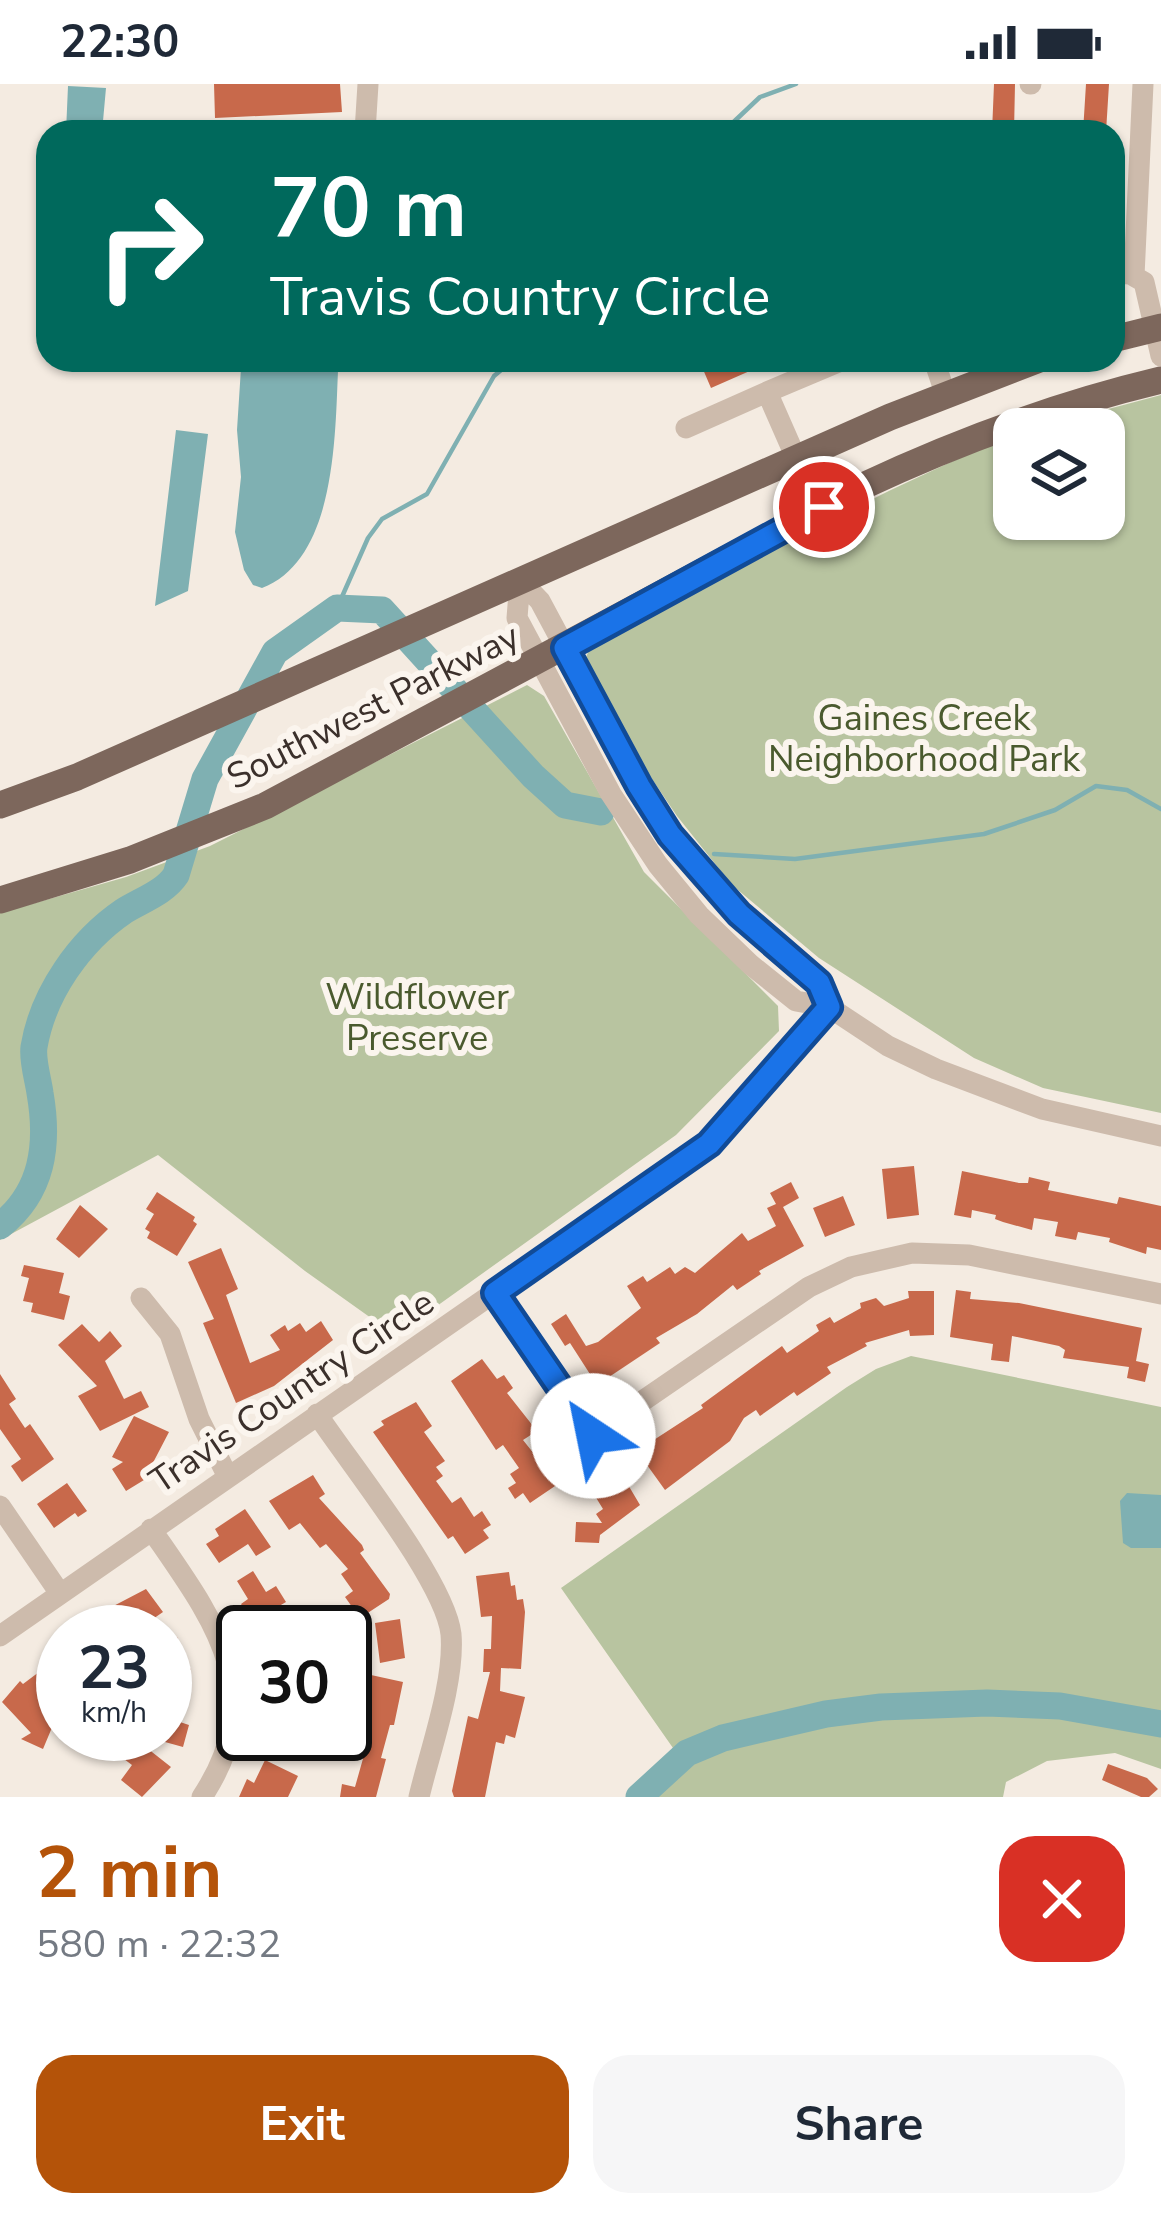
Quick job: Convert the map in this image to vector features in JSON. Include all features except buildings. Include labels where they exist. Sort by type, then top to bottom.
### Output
[{"type":"main road","points":[[1125,338],[1159,337]]},
{"type":"main road","name":"Southwest Parkway","points":[[0,805],[77,777],[796,458],[1004,372]]},
{"type":"main road","name":"Southwest Parkway","points":[[0,900],[130,860],[313,782],[861,487],[952,444],[1032,415],[1161,380]]},
{"type":"street","points":[[366,120],[368,84]]},
{"type":"street","points":[[1125,269],[1136,200],[1143,84]]},
{"type":"street","points":[[1136,200],[1161,202]]},
{"type":"street","points":[[1125,275],[1144,282],[1159,337]]},
{"type":"street","points":[[686,428],[814,372]]},
{"type":"street","points":[[938,372],[945,393]]},
{"type":"street","points":[[766,392],[796,458]]},
{"type":"street","points":[[520,580],[539,601],[670,835],[739,914],[819,983],[829,1007]]},
{"type":"street","points":[[520,580],[517,618],[611,794],[686,898],[751,964],[796,1001],[829,1007],[911,1058],[1004,1096],[1161,1136]]},
{"type":"street","name":"Travis Country Circle","points":[[0,1636],[709,1144],[829,1007]]},
{"type":"street","points":[[495,1293],[593,1436],[808,1287],[851,1267],[912,1253],[969,1256],[1161,1294]]},
{"type":"street","points":[[141,1298],[170,1334],[199,1419],[228,1477]]},
{"type":"street","points":[[317,1414],[433,1584],[448,1619],[451,1653],[419,1797]]},
{"type":"street","points":[[0,1506],[59,1592]]},
{"type":"street","points":[[151,1528],[215,1627],[233,1678],[231,1732],[202,1797]]},
{"type":"green space","name":"Gaines Creek Neighborhood Park","points":[[1161,395],[1161,1113],[1043,1088],[974,1058],[819,958],[732,885],[677,816],[629,745],[584,662],[589,650],[799,536],[993,444],[993,540],[1125,540],[1125,408],[1112,408]]},
{"type":"green space","name":"Wildflower Preserve","points":[[527,685],[544,696],[644,872],[778,1006],[779,1031],[676,1135],[388,1341],[371,1318],[158,1155],[0,1240],[0,913],[126,877],[210,846]]},
{"type":"green space","points":[[911,1356],[1161,1407],[1161,1769],[1115,1753],[1047,1761],[1006,1782],[1003,1797],[627,1797],[673,1748],[561,1588],[847,1387]]},
{"type":"water","points":[[68,86],[106,88],[103,120],[67,120]]},
{"type":"water","points":[[241,372],[338,372],[332,461],[318,524],[305,551],[286,573],[262,588],[253,585],[244,570],[235,532],[241,477],[237,430]]},
{"type":"water","points":[[176,430],[208,434],[188,591],[155,606]]},
{"type":"water","points":[[1127,1493],[1161,1495],[1161,1548],[1131,1548],[1123,1543],[1120,1501]]},
{"type":"waterway","points":[[736,120],[760,97],[796,84]]},
{"type":"waterway","points":[[337,608],[368,538],[382,519],[427,494],[499,372]]},
{"type":"waterway","points":[[0,1226],[26,1198],[40,1166],[44,1131],[34,1047],[55,988],[93,937],[176,875],[205,779],[275,652],[337,608],[382,610],[533,776],[565,805],[601,812]]},
{"type":"waterway","points":[[714,854],[795,859],[984,834],[1055,810],[1096,786],[1127,790],[1161,809]]},
{"type":"waterway","points":[[639,1797],[687,1753],[723,1738],[826,1714],[987,1703],[1060,1706],[1161,1724]]},
{"type":"route","points":[[593,1436],[495,1293],[709,1144],[829,1007],[819,983],[739,914],[670,835],[565,648],[824,507]]}]
